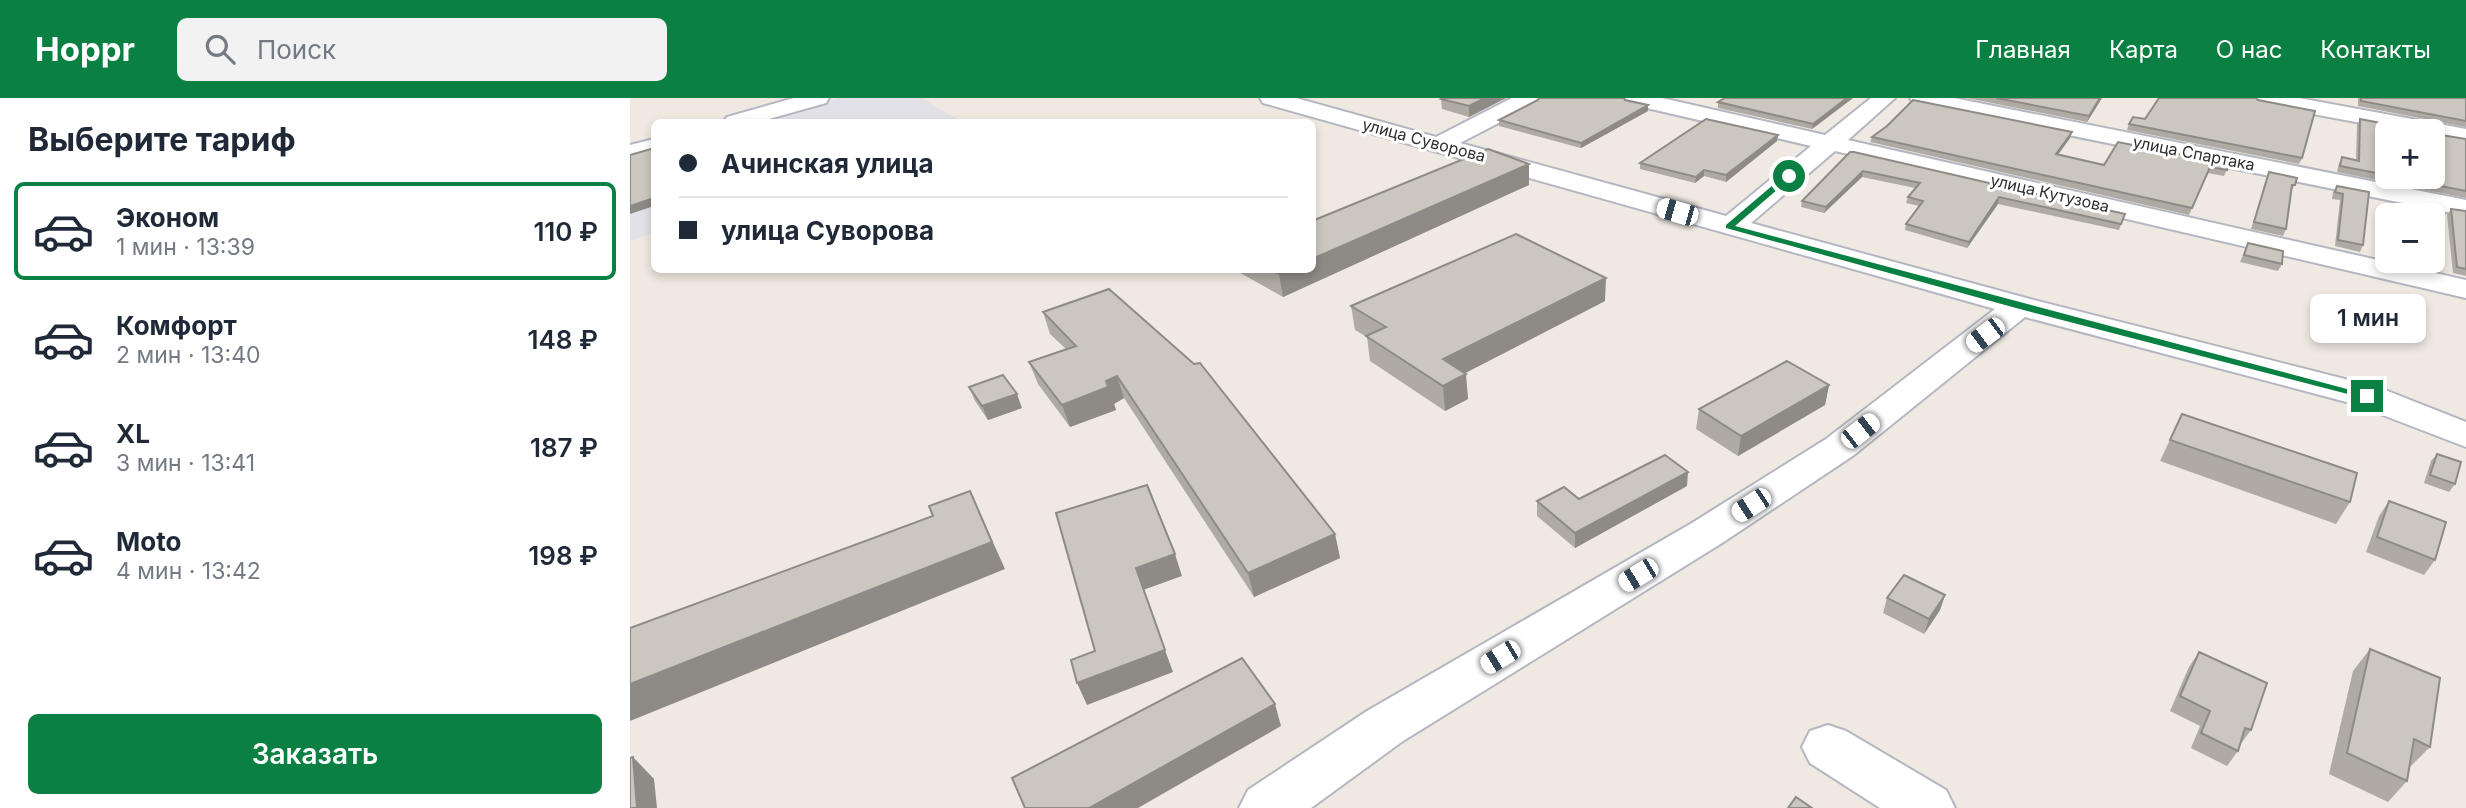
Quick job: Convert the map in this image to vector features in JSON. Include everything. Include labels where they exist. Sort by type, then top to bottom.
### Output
[{"type":"street","points":[[745,119],[818,98]]},
{"type":"street","name":"улица Суворова","points":[[1271,98],[2019,306],[2367,396],[2466,435]]},
{"type":"street","points":[[1440,144],[1529,98]]},
{"type":"street","name":"улица Кутузова","points":[[1633,98],[2466,289]]},
{"type":"street","points":[[1729,226],[1884,98]]},
{"type":"street","name":"улица Спартака","points":[[1921,98],[2466,208]]},
{"type":"street","points":[[2264,98],[2466,136]]},
{"type":"street","points":[[630,153],[651,147]]},
{"type":"street","points":[[1267,808],[1385,726],[1707,533],[1840,447],[2019,306]]},
{"type":"street","points":[[1828,747],[1898,801]]},
{"type":"shaded area","points":[[839,98],[922,98],[957,119],[766,119]]},
{"type":"shaded area","points":[[651,153],[651,234],[630,241],[630,159]]},
{"type":"building","points":[[1485,98],[1469,106],[1441,99]]},
{"type":"building","points":[[1539,98],[1624,98],[1648,105],[1581,143],[1499,120]]},
{"type":"building","points":[[1725,98],[1847,98],[1813,124],[1718,102]]},
{"type":"building","points":[[1996,98],[2100,98],[2089,116]]},
{"type":"building","points":[[2159,98],[2256,98],[2315,111],[2302,158],[2129,124],[2133,117],[2145,119]]},
{"type":"building","points":[[2361,98],[2466,98],[2466,121],[2361,101]]},
{"type":"building","points":[[1913,100],[2072,132],[2056,154],[2104,165],[2118,142],[2229,164],[2227,170],[2210,167],[2192,208],[1872,137]]},
{"type":"building","points":[[1706,119],[1778,135],[1726,175],[1704,170],[1696,177],[1640,163]]},
{"type":"building","points":[[2360,119],[2375,122],[2375,173],[2340,166],[2342,157],[2359,161]]},
{"type":"building","points":[[2445,136],[2466,139],[2466,191],[2445,187]]},
{"type":"building","points":[[651,149],[651,199],[630,206],[630,155]]},
{"type":"building","points":[[1488,149],[1529,164],[1316,257],[1316,219]]},
{"type":"building","points":[[1850,152],[2125,214],[2121,224],[1999,197],[1969,242],[1906,224],[1923,201],[1908,197],[1920,183],[1863,171],[1826,207],[1802,201]]},
{"type":"building","points":[[2269,172],[2297,178],[2295,185],[2292,185],[2286,229],[2254,222]]},
{"type":"building","points":[[2337,186],[2369,192],[2363,245],[2338,240],[2343,194],[2335,192]]},
{"type":"building","points":[[2451,209],[2466,211],[2466,269],[2457,267]]},
{"type":"building","points":[[1516,234],[1606,278],[1443,359],[1466,374],[1443,386],[1366,336],[1386,327],[1351,306]]},
{"type":"building","points":[[2248,243],[2283,251],[2282,264],[2244,255]]},
{"type":"building","points":[[1109,289],[1194,364],[1200,363],[1335,534],[1248,573],[1117,376],[1106,381],[1108,387],[1062,405],[1029,362],[1076,346],[1043,312]]},
{"type":"building","points":[[1787,361],[1829,385],[1741,436],[1699,409]]},
{"type":"building","points":[[1003,375],[1017,394],[982,406],[969,387]]},
{"type":"building","points":[[2182,414],[2357,473],[2350,502],[2170,440]]},
{"type":"building","points":[[2437,454],[2461,462],[2455,484],[2430,475]]},
{"type":"building","points":[[1665,455],[1688,472],[1575,533],[1537,501],[1564,487],[1579,499]]},
{"type":"building","points":[[1147,485],[1175,554],[1136,568],[1165,650],[1077,683],[1071,660],[1095,651],[1056,513]]},
{"type":"building","points":[[970,491],[992,542],[630,684],[630,628],[933,516],[929,506]]},
{"type":"building","points":[[2389,501],[2446,522],[2435,560],[2377,537]]},
{"type":"building","points":[[1904,575],[1945,595],[1929,619],[1887,598]]},
{"type":"building","points":[[2370,649],[2440,678],[2430,747],[2414,739],[2407,781],[2347,753]]},
{"type":"building","points":[[2199,652],[2267,683],[2251,730],[2245,728],[2238,751],[2201,733],[2210,711],[2180,696]]},
{"type":"building","points":[[1242,658],[1275,704],[1089,808],[1025,808],[1012,778]]},
{"type":"building","points":[[633,757],[637,808],[630,808],[630,758]]},
{"type":"building","points":[[1796,797],[1812,808],[1788,808]]},
{"type":"route","points":[[1789,176],[1729,226],[2019,306],[2367,396]]}]
